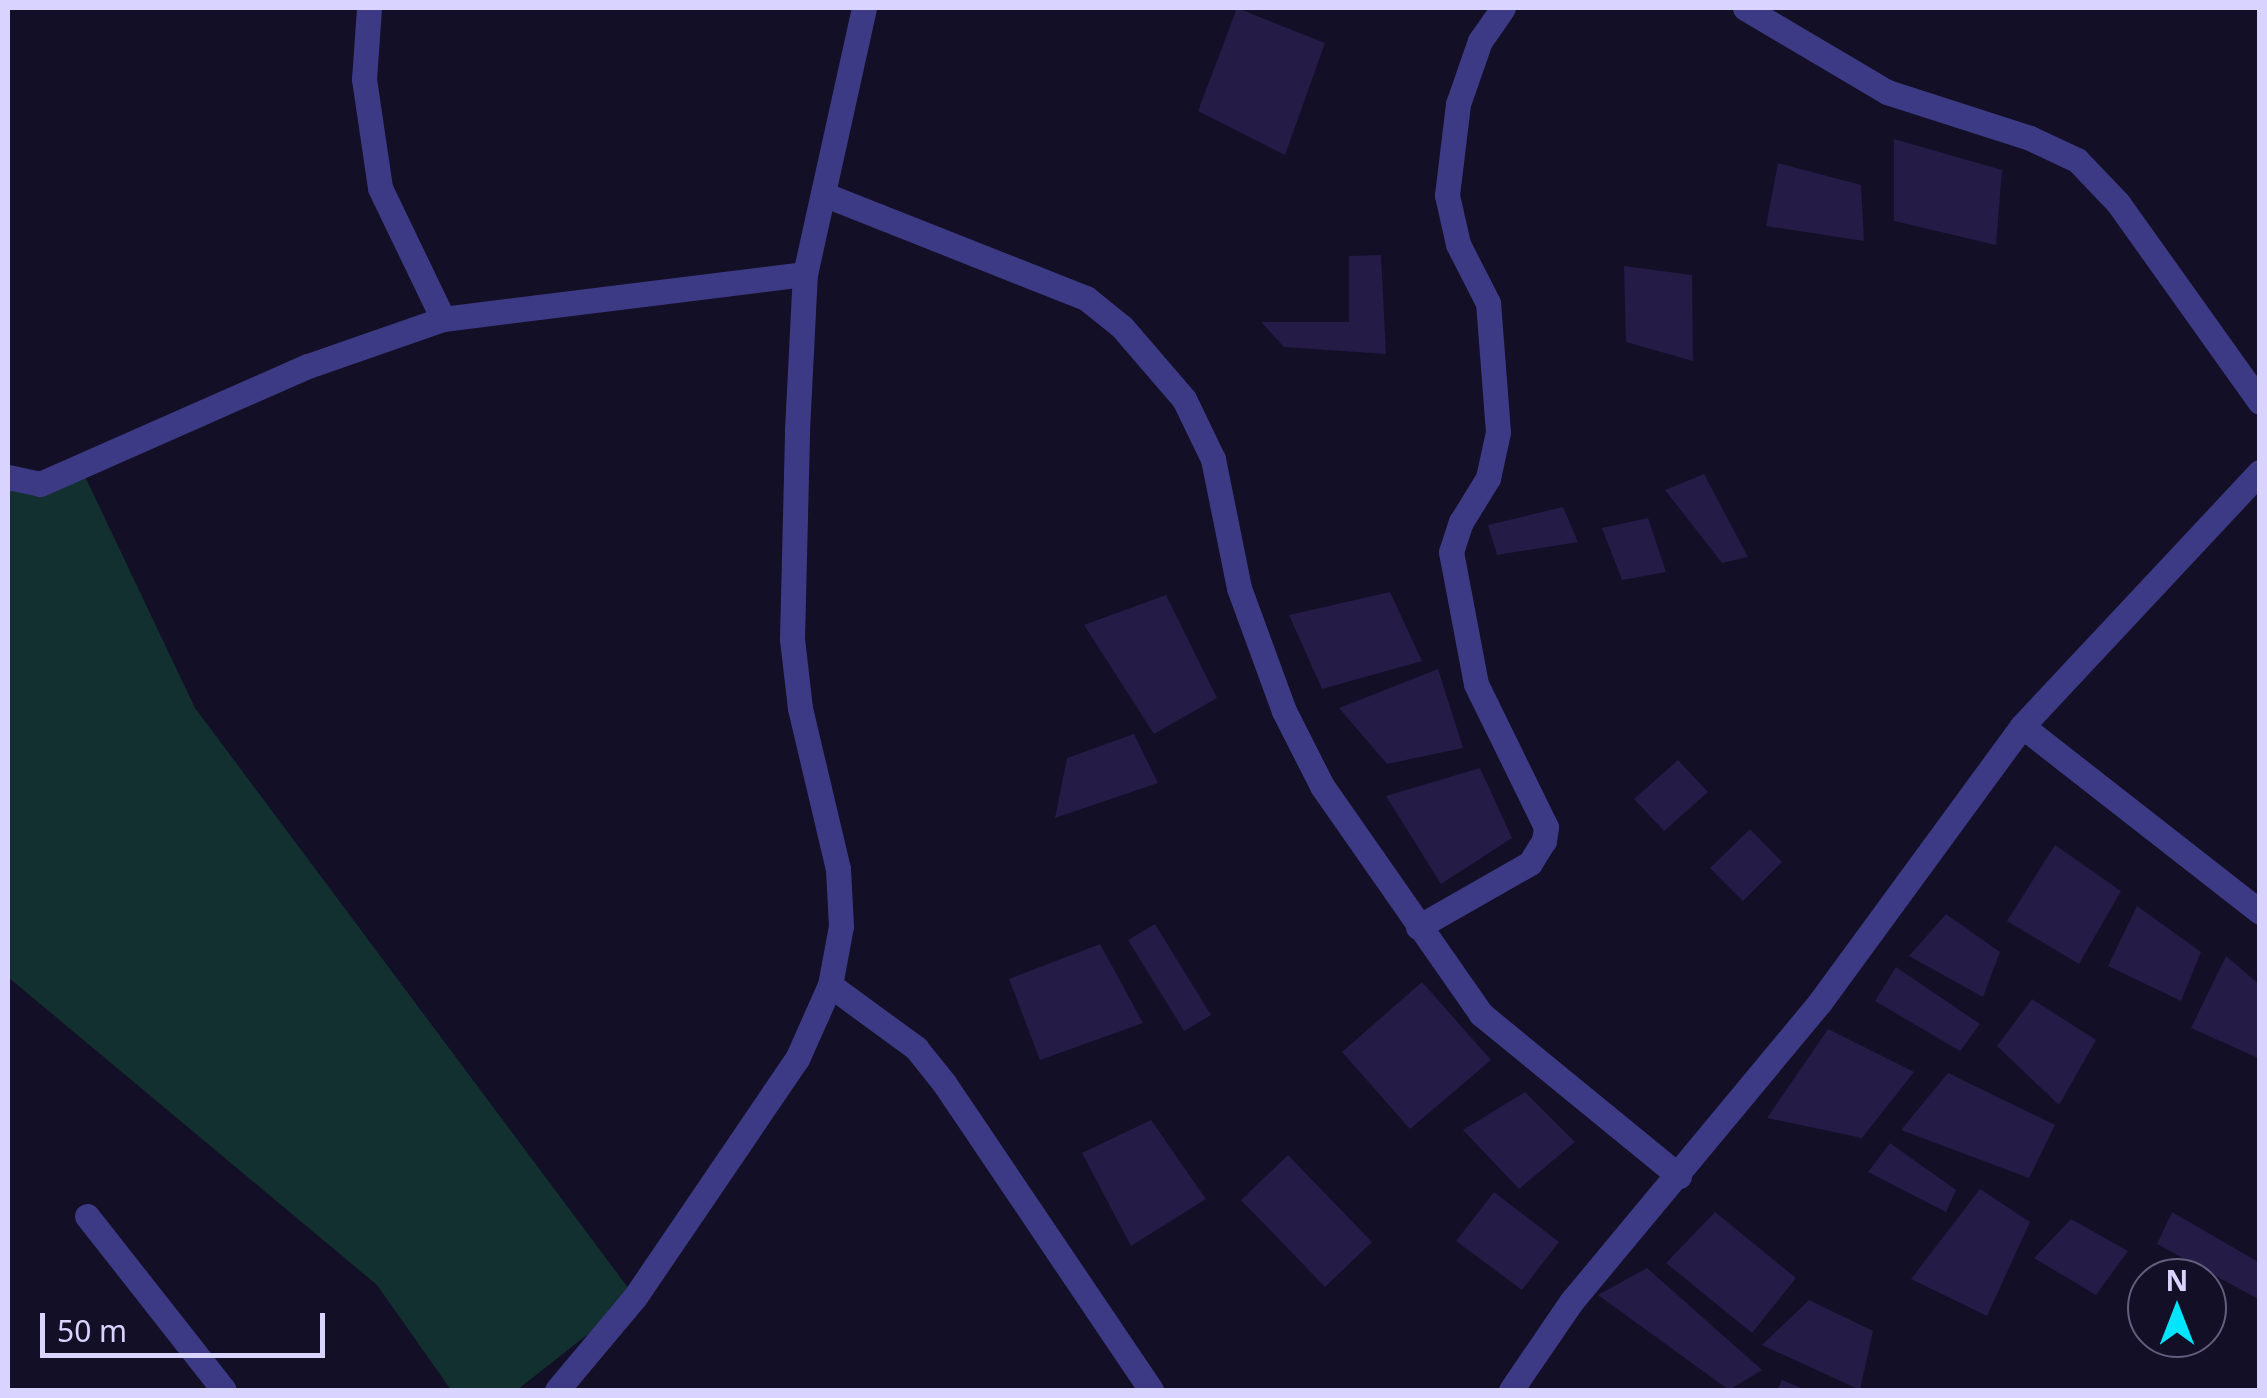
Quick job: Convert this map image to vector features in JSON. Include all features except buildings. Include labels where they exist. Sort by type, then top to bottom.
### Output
[{"type":"street","points":[[369,8],[364,79],[380,188],[443,318]]},
{"type":"street","points":[[557,1390],[635,1297],[786,1075],[830,985],[842,926],[838,869],[800,708],[792,638],[805,274],[864,8]]},
{"type":"street","points":[[1418,927],[1530,863],[1544,841],[1546,827],[1476,684],[1451,552],[1488,478],[1498,432],[1488,303],[1458,244],[1448,195],[1458,104],[1480,41],[1503,8]]},
{"type":"street","points":[[1745,8],[1887,92],[2030,138],[2077,160],[2118,203],[2260,402]]},
{"type":"street","points":[[822,194],[1086,298],[1122,327],[1184,399],[1213,459],[1238,588],[1284,712],[1322,786],[1481,1014],[1679,1176]]},
{"type":"street","points":[[8,478],[40,484],[308,366],[443,318],[805,274]]},
{"type":"street","points":[[1511,1390],[1572,1302],[1820,1002],[2022,726],[2260,472]]},
{"type":"street","points":[[2022,726],[2260,912]]},
{"type":"street","points":[[830,985],[916,1048],[944,1083],[1152,1390]]},
{"type":"street","points":[[87,1216],[224,1390]]},
{"type":"green space","points":[[80,466],[195,708],[635,1297],[517,1390],[451,1390],[377,1285],[8,977],[8,477]]}]
